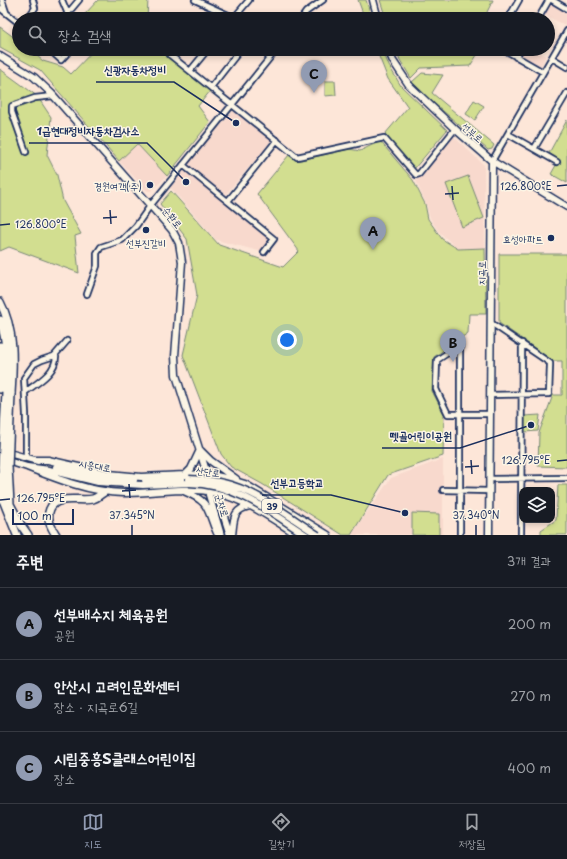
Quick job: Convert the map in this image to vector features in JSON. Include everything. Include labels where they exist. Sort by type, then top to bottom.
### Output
[{"type":"highway","points":[[0,302],[4,309],[10,330],[12,349],[6,392]]},
{"type":"highway","points":[[0,320],[7,348],[8,364],[3,500],[17,535]]},
{"type":"highway","points":[[0,346],[6,392]]},
{"type":"highway","points":[[5,467],[10,504],[28,535]]},
{"type":"highway","points":[[56,535],[50,524],[48,513],[52,505],[58,501],[94,498],[104,492]]},
{"type":"main road","points":[[373,0],[376,12]]},
{"type":"main road","name":"순환로","points":[[0,56],[34,77],[54,96],[172,230],[179,243],[181,253],[181,274],[175,356],[176,375],[208,474]]},
{"type":"main road","name":"선부로","points":[[391,56],[409,85],[455,130],[492,161],[567,207]]},
{"type":"main road","name":"지곡로","points":[[489,535],[492,161]]},
{"type":"main road","points":[[188,479],[191,468],[200,450],[211,461],[246,485],[328,535]]},
{"type":"main road","name":"시흥대로","points":[[0,451],[35,460],[50,468],[92,481],[143,486],[188,479]]},
{"type":"main road","name":"시흥대로","points":[[0,458],[27,467],[50,468]]},
{"type":"main road","points":[[35,460],[48,460],[109,474],[141,477],[188,479],[208,474],[246,485]]},
{"type":"main road","points":[[27,467],[54,478],[104,492],[125,494],[184,491],[216,492],[232,497],[250,506],[298,535]]},
{"type":"main road","name":"군자로","points":[[208,474],[208,492],[221,535]]},
{"type":"main road","name":"군자로","points":[[208,474],[231,535]]},
{"type":"main road","points":[[184,491],[192,486],[191,478],[188,479]]},
{"type":"main road","name":"산단로","points":[[188,479],[203,484],[223,485]]},
{"type":"main road","points":[[232,497],[228,494],[226,488],[229,482],[237,482]]},
{"type":"main road","name":"39","points":[[223,485],[255,502],[306,535]]},
{"type":"main road","name":"39","points":[[223,485],[245,491],[264,501],[318,535]]},
{"type":"main road","points":[[184,491],[202,500],[208,509],[218,535]]},
{"type":"main road","points":[[214,510],[216,506],[221,508]]},
{"type":"main road","points":[[231,535],[236,513],[240,508],[250,506]]},
{"type":"street","points":[[2,0],[6,12]]},
{"type":"street","points":[[32,12],[35,8],[33,0]]},
{"type":"street","points":[[62,0],[66,12]]},
{"type":"street","points":[[69,12],[79,0]]},
{"type":"street","points":[[195,0],[222,12]]},
{"type":"street","points":[[240,12],[249,0]]},
{"type":"street","points":[[306,12],[323,0]]},
{"type":"street","points":[[512,12],[519,0]]},
{"type":"street","points":[[542,12],[550,0],[567,8]]},
{"type":"street","points":[[0,8],[12,17]]},
{"type":"street","name":"지곡로","points":[[555,53],[567,31]]},
{"type":"street","points":[[57,56],[61,60],[65,56]]},
{"type":"street","points":[[171,56],[297,157],[384,138],[416,175],[419,174],[455,130]]},
{"type":"street","points":[[190,71],[202,56]]},
{"type":"street","points":[[211,87],[235,56]]},
{"type":"street","points":[[87,294],[97,266],[97,253],[101,247],[122,240],[136,226],[150,206],[270,56]]},
{"type":"street","points":[[516,57],[543,72]]},
{"type":"street","points":[[552,58],[567,67]]},
{"type":"street","name":"지곡로","points":[[492,161],[552,58]]},
{"type":"street","points":[[534,149],[567,93]]},
{"type":"street","points":[[26,152],[12,112],[12,106],[35,98],[54,96]]},
{"type":"street","points":[[508,134],[557,162]]},
{"type":"street","points":[[228,201],[277,140]]},
{"type":"street","points":[[183,165],[274,239],[264,252]]},
{"type":"street","points":[[490,323],[550,363],[549,394],[490,394]]},
{"type":"street","points":[[26,458],[24,378],[34,364],[54,356],[67,341]]},
{"type":"street","points":[[521,535],[522,344]]},
{"type":"street","points":[[460,535],[460,414],[460,345],[437,360],[436,389],[448,414],[460,414],[490,414]]},
{"type":"street","points":[[25,392],[41,382],[56,362],[56,356]]},
{"type":"street","points":[[489,479],[567,478]]},
{"type":"street","points":[[443,490],[489,491]]},
{"type":"shaded area","points":[[551,3],[567,12],[567,23],[565,26],[555,20],[555,12],[545,12]]},
{"type":"shaded area","points":[[523,56],[546,56],[541,66]]},
{"type":"shaded area","points":[[234,110],[273,139],[226,194],[187,165]]},
{"type":"shaded area","points":[[453,136],[484,165],[485,248],[458,249],[438,231],[430,218],[426,204],[416,181]]},
{"type":"shaded area","points":[[137,144],[167,176],[151,191],[147,191],[119,161]]},
{"type":"shaded area","points":[[185,170],[270,240],[263,252],[216,240],[170,187]]},
{"type":"shaded area","points":[[443,459],[443,535],[351,535],[391,478]]},
{"type":"green space","points":[[98,0],[148,0],[147,12],[87,12]]},
{"type":"green space","points":[[358,0],[366,0],[370,12],[362,12]]},
{"type":"green space","points":[[380,0],[493,0],[487,12],[384,12]]},
{"type":"green space","points":[[0,27],[12,36],[12,55],[0,48]]},
{"type":"green space","points":[[15,56],[37,56],[43,61],[63,67],[71,74],[88,56],[167,56],[211,90],[198,106],[210,122],[167,176],[137,144],[119,161],[40,70]]},
{"type":"green space","points":[[379,56],[385,56],[401,86],[447,130],[414,169],[385,134],[408,107],[388,79]]},
{"type":"green space","points":[[399,56],[476,56],[470,66],[421,68],[411,78]]},
{"type":"green space","points":[[0,69],[37,96],[51,117],[47,155],[57,175],[63,201],[81,234],[75,236],[79,273],[9,247],[0,251]]},
{"type":"green space","points":[[422,73],[443,75],[432,93],[494,145],[492,149],[488,150],[428,98],[412,82]]},
{"type":"green space","points":[[325,81],[335,81],[336,95],[325,96]]},
{"type":"green space","points":[[474,100],[484,106],[475,120],[466,114]]},
{"type":"green space","points":[[567,120],[567,183],[551,174],[559,160],[549,153]]},
{"type":"green space","points":[[380,141],[413,180],[425,204],[428,219],[442,239],[458,249],[485,248],[486,314],[469,314],[468,333],[434,357],[432,391],[444,414],[443,456],[388,475],[351,535],[343,535],[262,484],[231,467],[221,454],[183,355],[197,295],[187,239],[160,204],[171,191],[219,245],[283,267],[299,251],[257,194],[289,155],[296,160],[301,160],[349,149],[360,151]]},
{"type":"green space","points":[[468,176],[484,218],[462,227],[446,184]]},
{"type":"green space","points":[[499,254],[567,254],[567,467],[538,466],[539,433],[553,395],[562,395],[562,361],[553,361],[499,323]]},
{"type":"green space","points":[[540,415],[538,431],[524,432],[524,416]]},
{"type":"green space","points":[[558,485],[567,485],[567,535],[541,535],[541,530],[552,523],[555,523]]},
{"type":"green space","points":[[412,513],[439,514],[439,535],[412,535]]},
{"type":"place","name":"시립중흥S클래스어린이집","points":[[314,93]]},
{"type":"place","name":"신광자동차정비","points":[[236,123]]},
{"type":"place","name":"1급현대정비자동차검사소","points":[[186,182]]},
{"type":"place","name":"경원여객(주)","points":[[150,185]]},
{"type":"place","name":"선부진갈비","points":[[146,230]]},
{"type":"place","name":"효성아파트","points":[[551,238]]},
{"type":"place","name":"선부배수지 체육공원","points":[[373,250]]},
{"type":"place","name":"안산시 고려인문화센터","points":[[453,362]]},
{"type":"place","name":"뗏골어린이공원","points":[[531,425]]},
{"type":"place","name":"선부고등학교","points":[[405,513]]}]
